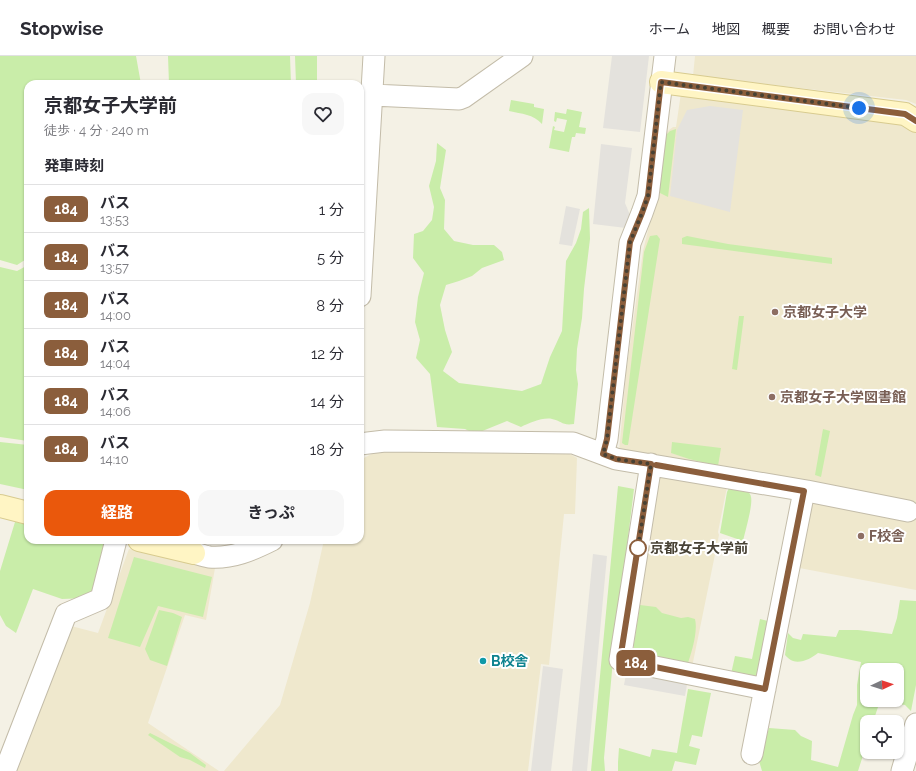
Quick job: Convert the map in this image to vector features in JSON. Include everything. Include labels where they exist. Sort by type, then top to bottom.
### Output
[{"type":"street","points":[[364,222],[374,56]]},
{"type":"street","points":[[372,95],[458,99],[464,97],[522,56]]},
{"type":"street","points":[[603,454],[607,439],[630,242],[648,196],[665,56]]},
{"type":"street","points":[[661,82],[905,114],[916,121]]},
{"type":"street","points":[[364,443],[385,441],[573,443],[616,459],[804,491],[908,511]]},
{"type":"street","points":[[651,464],[620,660],[765,689]]},
{"type":"street","points":[[752,754],[804,491]]},
{"type":"street","points":[[0,506],[24,512]]},
{"type":"street","points":[[5,771],[66,614],[101,599],[115,544]]},
{"type":"street","points":[[156,544],[208,557],[231,556],[250,551],[264,544]]},
{"type":"street","points":[[902,771],[916,724]]},
{"type":"shaded area","points":[[612,56],[649,56],[640,132],[603,128]]},
{"type":"shaded area","points":[[695,56],[916,56],[916,104],[906,100],[693,76]]},
{"type":"shaded area","name":"京都女子大学","points":[[681,93],[916,126],[916,507],[619,452],[626,373],[643,251],[657,193],[664,135],[673,127],[676,127]]},
{"type":"shaded area","points":[[710,106],[743,110],[730,212],[670,196],[677,130],[687,110]]},
{"type":"shaded area","points":[[601,144],[632,148],[625,203],[630,215],[626,228],[593,224]]},
{"type":"shaded area","points":[[566,206],[580,209],[572,246],[559,244]]},
{"type":"shaded area","points":[[379,450],[566,452],[577,458],[575,514],[564,514],[549,665],[541,664],[528,771],[224,771],[280,705],[310,603],[323,544],[364,544],[364,458]]},
{"type":"shaded area","points":[[661,474],[727,487],[718,532],[719,535],[692,667],[630,655],[654,500]]},
{"type":"shaded area","name":"F校舎","points":[[808,498],[916,517],[916,590],[794,567]]},
{"type":"shaded area","points":[[129,549],[215,568],[206,620],[185,615],[148,723],[219,771],[15,771],[71,626],[98,633]]},
{"type":"shaded area","points":[[593,554],[607,556],[587,771],[572,771]]},
{"type":"shaded area","points":[[543,666],[563,669],[551,771],[531,771]]},
{"type":"shaded area","points":[[627,669],[688,679],[685,696],[624,685]]},
{"type":"green space","points":[[0,56],[136,56],[140,80],[24,80],[24,261],[17,265],[0,260]]},
{"type":"green space","points":[[168,56],[290,56],[291,80],[169,80]]},
{"type":"green space","points":[[295,56],[317,56],[317,80],[296,80]]},
{"type":"green space","points":[[511,100],[534,104],[534,107],[544,109],[542,124],[531,116],[509,111]]},
{"type":"green space","points":[[567,109],[582,112],[579,127],[586,128],[585,134],[576,133],[575,137],[572,137],[569,152],[549,148],[553,126],[555,127],[554,130],[564,132],[567,120],[557,118],[556,122],[554,121],[555,112],[566,114]]},
{"type":"green space","points":[[676,129],[668,197],[658,192],[665,136],[670,131]]},
{"type":"green space","points":[[437,143],[446,150],[440,188],[445,200],[444,229],[454,241],[473,245],[494,245],[502,252],[504,260],[482,268],[472,276],[446,285],[440,305],[445,330],[452,352],[443,371],[459,383],[522,391],[541,384],[550,357],[562,331],[566,261],[576,243],[581,229],[583,212],[589,208],[590,239],[582,318],[577,349],[576,370],[578,384],[574,424],[564,424],[555,420],[544,419],[521,427],[507,421],[475,434],[465,429],[437,427],[430,374],[416,358],[420,340],[415,322],[418,297],[424,273],[413,258],[414,234],[423,231],[432,220],[434,207],[429,186],[436,161]]},
{"type":"green space","points":[[657,235],[660,239],[628,445],[625,445],[622,443],[644,252],[650,236]]},
{"type":"green space","points":[[687,236],[728,244],[832,258],[832,264],[682,244],[682,238]]},
{"type":"green space","points":[[0,267],[17,271],[24,267],[24,440],[0,437]]},
{"type":"green space","points":[[739,316],[744,316],[737,370],[732,369]]},
{"type":"green space","points":[[823,429],[830,431],[821,477],[815,475]]},
{"type":"green space","points":[[0,442],[24,445],[24,489],[0,484]]},
{"type":"green space","points":[[672,442],[721,448],[718,466],[671,453]]},
{"type":"green space","points":[[618,486],[634,489],[613,660],[604,758],[605,771],[591,771]]},
{"type":"green space","points":[[729,488],[748,491],[751,496],[750,512],[743,541],[720,533]]},
{"type":"green space","points":[[15,522],[24,523],[24,544],[111,544],[94,588],[88,598],[62,599],[33,589],[16,633],[6,626],[0,615],[0,571]]},
{"type":"green space","points":[[134,557],[212,577],[203,617],[158,606],[140,647],[108,638]]},
{"type":"green space","points":[[900,600],[916,601],[916,685],[911,711],[904,705],[904,663],[861,663],[818,653],[810,659],[796,662],[785,655],[788,633],[793,638],[801,640],[803,634],[836,637],[839,630],[858,630],[892,634],[897,618]]},
{"type":"green space","points":[[640,605],[656,607],[662,613],[681,618],[688,617],[695,619],[695,635],[688,663],[634,652]]},
{"type":"green space","points":[[159,610],[173,613],[182,617],[167,666],[150,660],[145,649]]},
{"type":"green space","points":[[760,619],[772,622],[760,680],[731,674],[735,656],[752,659]]},
{"type":"green space","points":[[860,668],[860,707],[878,707],[875,715],[860,715],[860,759],[862,759],[858,771],[762,771],[759,761],[769,728],[795,730],[801,736],[812,741],[811,760],[838,767],[857,705],[857,685]]},
{"type":"green space","points":[[688,689],[711,693],[702,737],[692,735],[689,746],[700,749],[696,765],[675,761],[672,771],[618,771],[619,748],[650,757],[652,749],[677,753]]},
{"type":"green space","points":[[150,733],[190,753],[206,765],[205,768],[190,760],[180,757],[148,735]]},
{"type":"bus line","name":"184","points":[[656,465],[804,491],[765,689],[620,660],[651,464],[616,459],[603,454],[607,439],[630,242],[648,196],[661,82],[905,114],[916,121]]},
{"type":"place","name":"京都女子大学","points":[[775,312]]},
{"type":"place","name":"京都女子大学図書館","points":[[772,397]]},
{"type":"place","name":"F校舎","points":[[861,536]]},
{"type":"place","name":"京都女子大学前","points":[[638,548]]},
{"type":"place","name":"B校舎","points":[[483,661]]},
{"type":"route","points":[[638,548],[637,554],[651,464],[616,459],[603,454],[607,439],[630,242],[648,196],[661,82],[859,108]]}]
